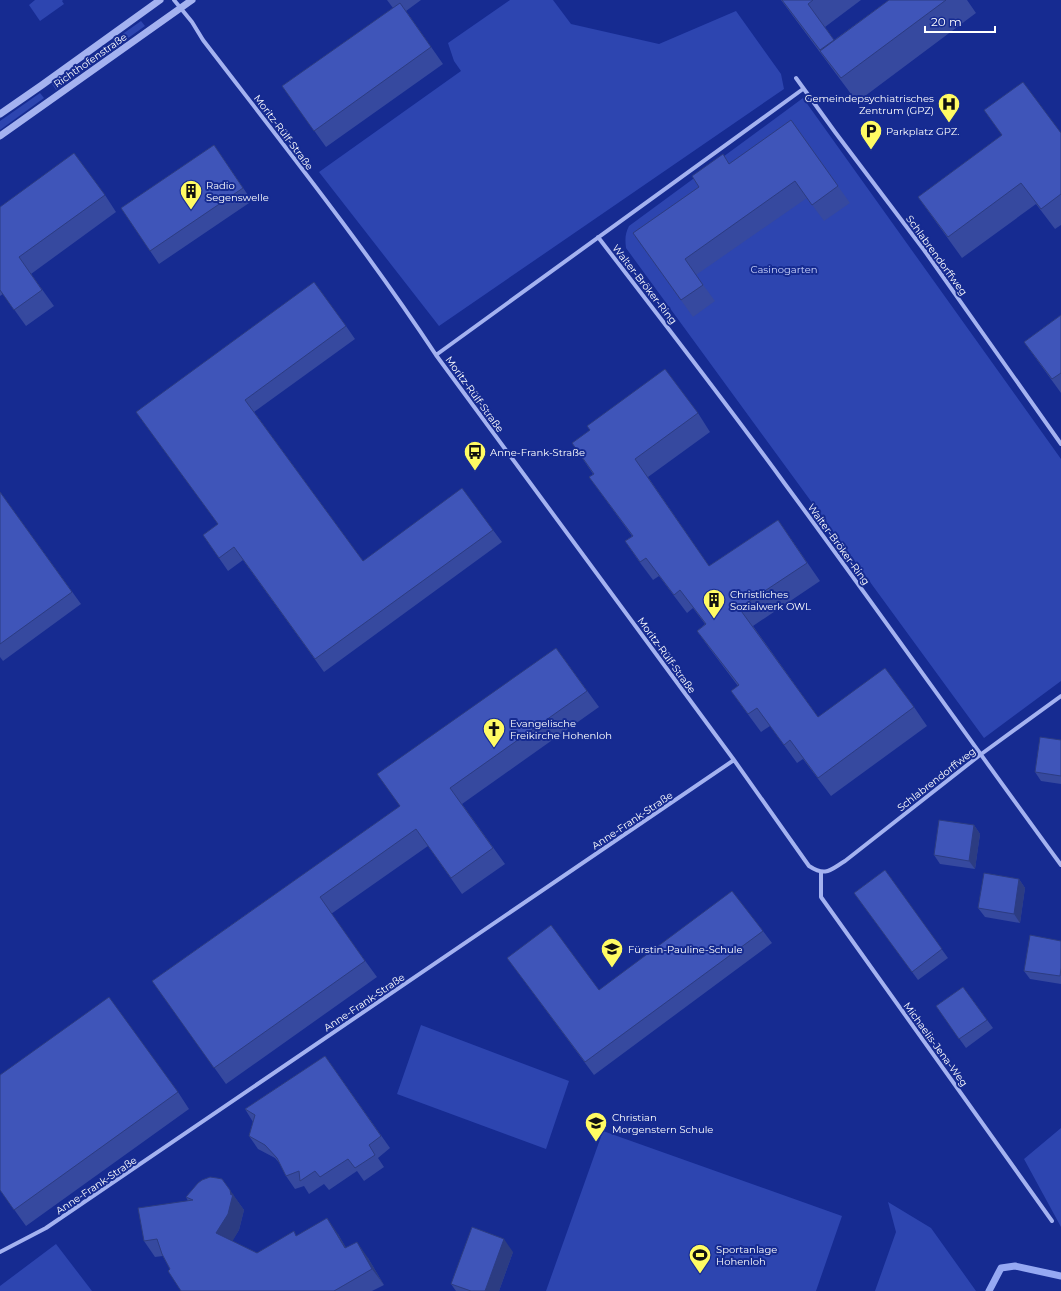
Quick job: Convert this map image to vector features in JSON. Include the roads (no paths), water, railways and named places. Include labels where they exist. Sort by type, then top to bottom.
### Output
[{"type":"street","name":"Richthofenstraße","points":[[0,114],[160,0]]},
{"type":"street","name":"Moritz-Rülf-Straße","points":[[174,0],[192,22],[203,40],[409,314],[436,355],[734,760],[809,866],[821,872]]},
{"type":"street","name":"Richthofenstraße","points":[[0,136],[192,0]]},
{"type":"street","name":"Schlabrendorffweg","points":[[796,78],[924,250],[1061,444]]},
{"type":"street","points":[[436,355],[803,89]]},
{"type":"street","name":"Walter-Bröker-Ring","points":[[598,237],[784,482],[1061,865]]},
{"type":"street","name":"Schlabrendorffweg","points":[[821,872],[828,872],[845,861],[980,755],[1061,696]]},
{"type":"street","name":"Anne-Frank-Straße","points":[[0,1252],[46,1228],[734,760]]},
{"type":"street","name":"Michaelis-Jena-Weg","points":[[821,872],[821,897],[1052,1221]]},
{"type":"waterway","points":[[989,1291],[1001,1268],[1015,1266],[1061,1276]]},
{"type":"place","name":"Gemeindepsychiatrisches Zentrum (GPZ)","points":[[949,124]]},
{"type":"place","name":"Parkplatz GPZ.","points":[[871,150]]},
{"type":"place","name":"Radio Segenswelle","points":[[191,210]]},
{"type":"place","name":"Anne-Frank-Straße","points":[[475,472]]},
{"type":"place","name":"Christliches Sozialwerk OWL","points":[[714,620]]},
{"type":"place","name":"Evangelische Freikirche Hohenloh","points":[[494,748]]},
{"type":"place","name":"Fürstin-Pauline-Schule","points":[[612,968]]},
{"type":"place","name":"Christian Morgenstern Schule","points":[[596,1142]]},
{"type":"place","name":"Sportanlage Hohenloh","points":[[700,1274]]},
{"type":"park label","name":"Casinogarten","points":[[784,269]]}]
